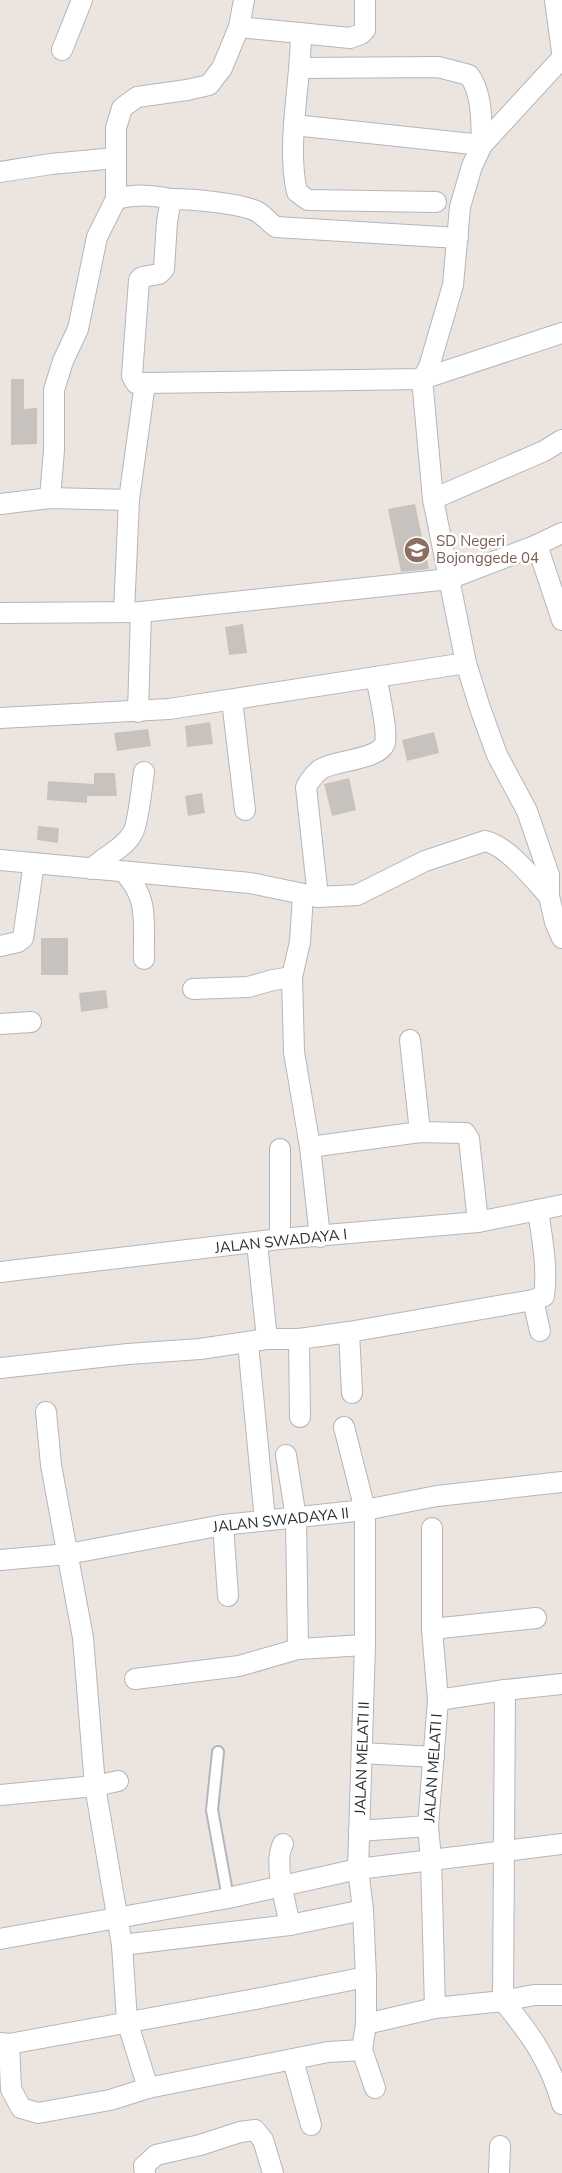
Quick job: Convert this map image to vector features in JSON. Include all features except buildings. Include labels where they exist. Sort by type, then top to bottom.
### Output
[{"type":"street","points":[[62,50],[82,0]]},
{"type":"street","points":[[50,498],[54,450],[54,390],[63,361],[78,329],[97,237],[116,199],[116,128],[122,108],[137,97],[209,85],[222,68],[239,27],[244,0]]},
{"type":"street","points":[[239,27],[350,38],[365,30],[364,0]]},
{"type":"street","points":[[555,0],[562,52]]},
{"type":"street","points":[[300,33],[300,68],[294,125],[294,180],[297,192],[308,200],[436,202]]},
{"type":"street","points":[[562,58],[482,145],[472,165],[460,207],[453,285],[429,367],[422,379],[433,499],[466,663],[497,755],[527,811],[556,894],[555,922],[562,938]]},
{"type":"street","points":[[300,68],[438,67],[469,75],[478,93],[482,145]]},
{"type":"street","points":[[294,125],[482,145]]},
{"type":"street","points":[[0,172],[115,158]]},
{"type":"street","points":[[116,199],[129,195],[147,195],[246,208],[258,212],[276,227],[458,238]]},
{"type":"street","points":[[171,199],[164,269],[159,274],[142,276],[140,280],[132,376],[136,383],[422,379],[562,333]]},
{"type":"street","points":[[138,712],[129,500],[145,383]]},
{"type":"street","points":[[433,499],[544,451],[562,440]]},
{"type":"street","points":[[0,504],[50,498],[129,500]]},
{"type":"street","points":[[0,613],[132,612],[449,579],[562,533]]},
{"type":"street","points":[[537,545],[562,620]]},
{"type":"street","points":[[0,717],[138,712],[232,700],[466,663]]},
{"type":"street","points":[[320,1237],[310,1147],[294,1052],[292,977],[310,896],[306,787],[311,777],[323,768],[378,752],[385,744],[376,677]]},
{"type":"street","points":[[232,700],[244,810]]},
{"type":"street","points":[[92,869],[98,862],[117,850],[134,833],[144,772]]},
{"type":"street","points":[[0,860],[250,883],[310,896],[357,895],[425,861],[485,841],[495,843],[506,851],[556,894]]},
{"type":"street","points":[[0,946],[18,942],[23,938],[34,863]]},
{"type":"street","points":[[124,872],[136,885],[143,903],[144,959]]},
{"type":"street","points":[[193,989],[248,987],[292,977]]},
{"type":"street","points":[[0,1024],[32,1022]]},
{"type":"street","points":[[410,1040],[420,1132]]},
{"type":"street","points":[[310,1147],[420,1132],[465,1133],[469,1139],[478,1222]]},
{"type":"street","points":[[280,1149],[280,1239]]},
{"type":"street","name":"JALAN SWADAYA I","points":[[0,1272],[280,1239],[478,1222],[562,1205]]},
{"type":"street","points":[[0,1368],[258,1341],[299,1339],[533,1300],[544,1296],[545,1286],[538,1210]]},
{"type":"street","points":[[257,1243],[258,1341],[265,1520]]},
{"type":"street","points":[[533,1300],[540,1332]]},
{"type":"street","points":[[350,1332],[352,1394]]},
{"type":"street","points":[[299,1339],[300,1417]]},
{"type":"street","points":[[46,1412],[51,1464],[83,1638],[95,1786],[122,1945],[128,2022],[148,2088]]},
{"type":"street","name":"JALAN MELATI II","points":[[344,1427],[365,1510],[365,1645],[358,1869],[363,1910],[366,1977],[366,2024],[362,2050],[375,2088]]},
{"type":"street","points":[[286,1455],[296,1518],[298,1650]]},
{"type":"street","name":"JALAN SWADAYA II","points":[[0,1560],[68,1554],[223,1525],[365,1510],[437,1496],[562,1482]]},
{"type":"street","points":[[223,1525],[228,1596]]},
{"type":"street","name":"JALAN MELATI I","points":[[432,1528],[432,1629],[438,1700],[428,1826],[435,2008]]},
{"type":"street","points":[[432,1629],[536,1618]]},
{"type":"street","points":[[135,1679],[239,1666],[298,1650],[365,1645]]},
{"type":"street","points":[[438,1700],[562,1684]]},
{"type":"street","points":[[505,1690],[503,2001],[541,2051],[555,2079],[562,2104]]},
{"type":"street","points":[[362,1753],[434,1757]]},
{"type":"street","points":[[0,1795],[95,1786],[118,1781]]},
{"type":"street","points":[[359,1831],[428,1826]]},
{"type":"street","points":[[283,1844],[279,1852],[282,1885],[290,1925]]},
{"type":"street","points":[[0,1939],[228,1898],[358,1869],[562,1844]]},
{"type":"street","points":[[122,1945],[290,1925],[363,1910]]},
{"type":"street","points":[[362,2050],[328,2052],[148,2088],[110,2100],[38,2113],[21,2108],[11,2089],[4,2043],[261,1998],[366,1977]]},
{"type":"street","points":[[366,2024],[435,2008],[503,2001],[534,1995],[562,1995]]},
{"type":"street","points":[[293,2060],[311,2125]]},
{"type":"street","points":[[145,2173],[144,2166],[156,2155],[255,2130],[263,2140],[273,2173]]},
{"type":"street","points":[[499,2173],[500,2146]]},
{"type":"lane","points":[[218,1752],[212,1810],[228,1898]]},
{"type":"place","name":"SD Negeri Bojonggede 04","points":[[417,550]]}]
